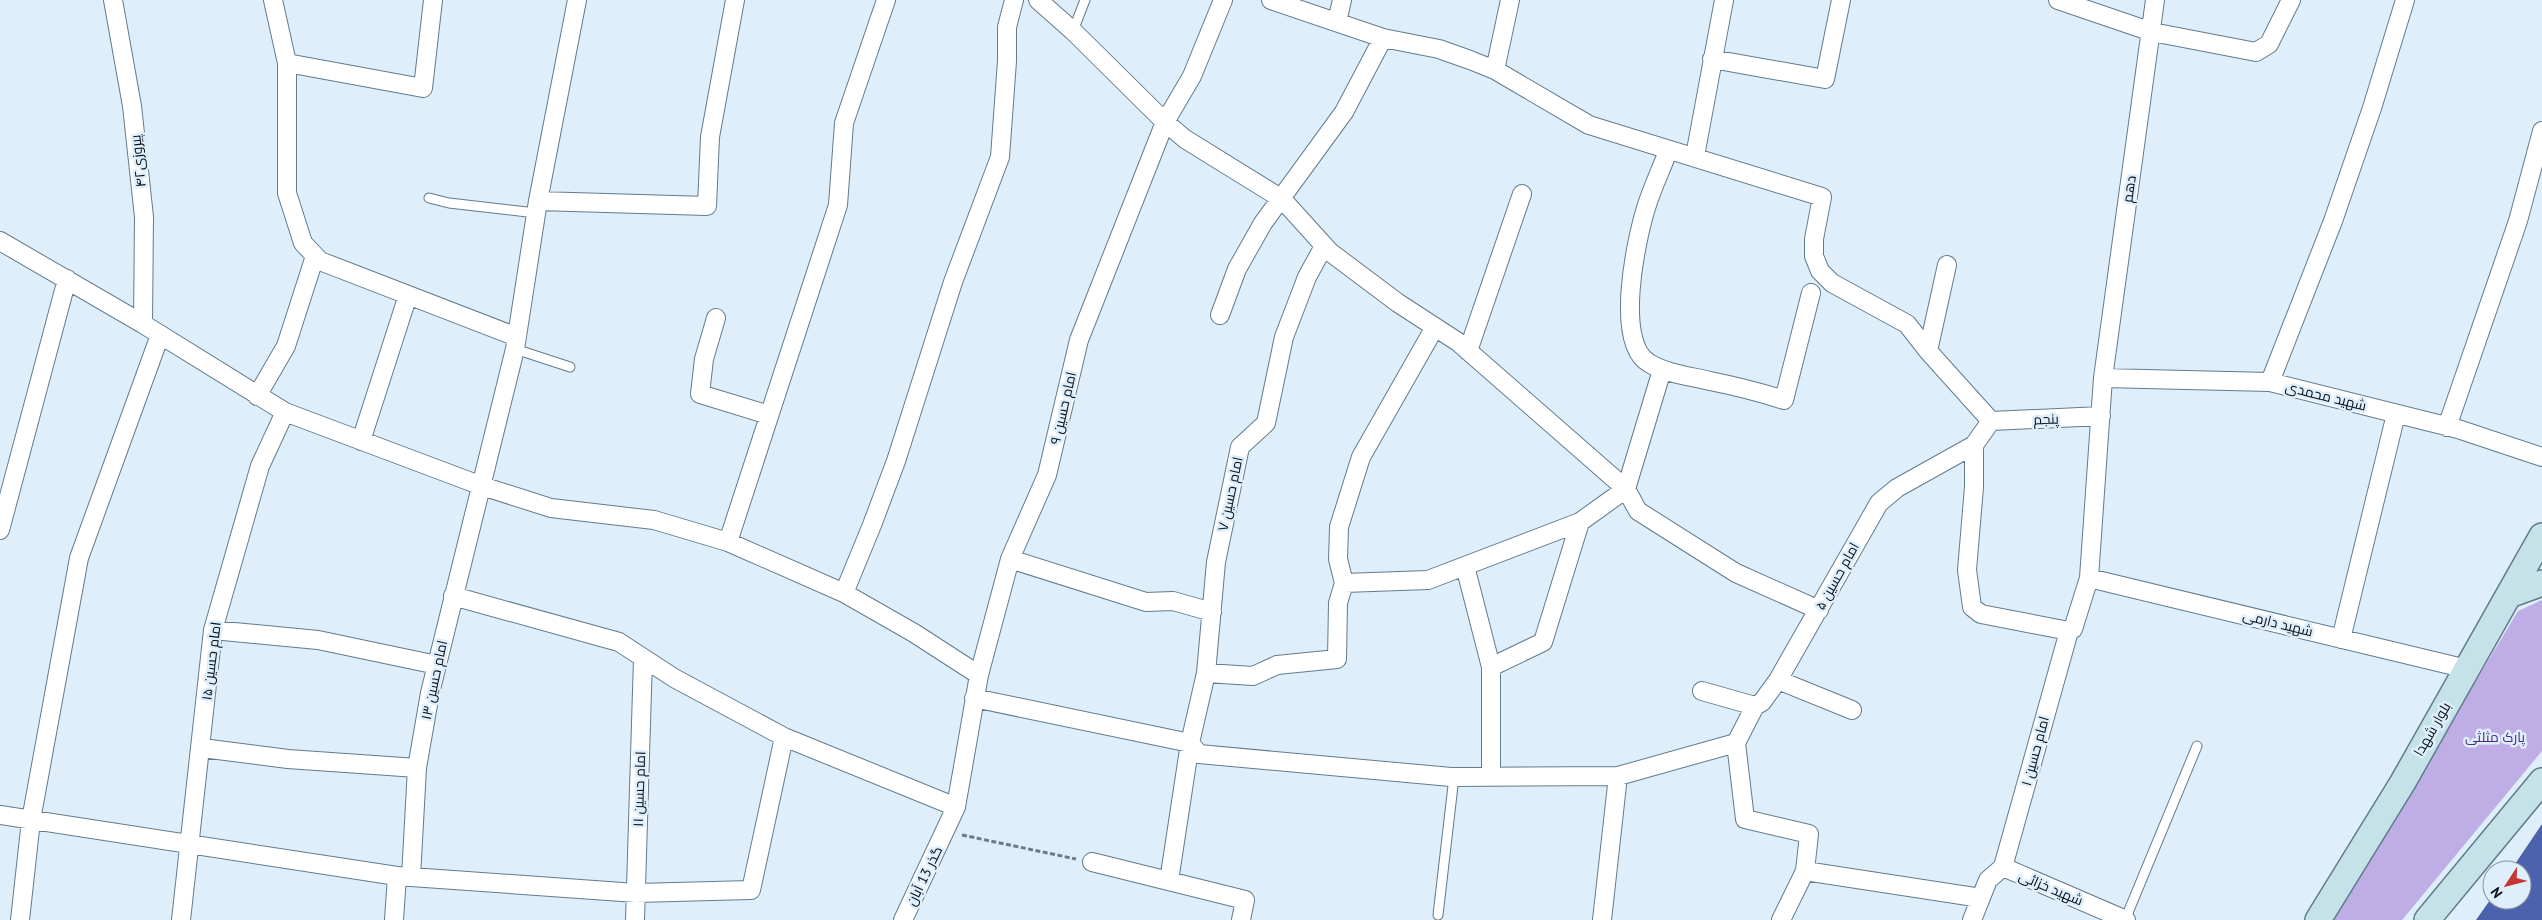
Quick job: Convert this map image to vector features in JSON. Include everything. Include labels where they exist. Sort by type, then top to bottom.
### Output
[{"type":"main road","name":"بلوار شهدا","points":[[2318,920],[2402,782],[2542,536]]},
{"type":"main road","points":[[2509,595],[2542,583]]},
{"type":"main road","points":[[2427,920],[2542,781]]},
{"type":"street","name":"پیروزی۴۲","points":[[113,0],[132,106],[144,217],[143,324]]},
{"type":"street","points":[[273,0],[287,63],[287,193],[303,243],[320,261],[408,295],[516,343]]},
{"type":"street","points":[[287,63],[424,88],[433,0]]},
{"type":"street","name":"امام حسین ۱۳","points":[[394,920],[404,877],[417,768],[430,693],[516,343],[537,207],[577,0]]},
{"type":"street","points":[[537,207],[707,206],[710,137],[735,0]]},
{"type":"street","points":[[728,542],[838,205],[844,123],[886,0]]},
{"type":"street","points":[[844,593],[892,470],[947,299],[1000,157],[1008,27],[1014,0]]},
{"type":"street","points":[[1038,0],[1073,31],[1165,122],[1185,139],[1282,199],[1324,246],[1383,292],[1468,351],[1626,489],[1638,512],[1736,573],[1819,610]]},
{"type":"street","name":"امام حسین ۹","points":[[956,807],[979,675],[1010,559],[1048,475],[1079,340],[1165,122],[1192,76],[1223,0]]},
{"type":"street","points":[[1271,0],[1383,38],[1439,49],[1495,70],[1589,125],[1668,151],[1696,156],[1822,197],[1814,239],[1814,256],[1820,271],[1832,282],[1907,324],[1928,351],[1991,421],[1974,445],[1974,487],[1967,570],[1972,607],[1982,614],[2069,631]]},
{"type":"street","points":[[1337,22],[1342,0]]},
{"type":"street","points":[[1495,70],[1510,0]]},
{"type":"street","points":[[1696,156],[1724,0]]},
{"type":"street","points":[[1712,59],[1825,79],[1841,0]]},
{"type":"street","points":[[2058,0],[2152,32],[2256,52],[2269,44],[2291,0]]},
{"type":"street","name":"دهم","points":[[2101,416],[2103,378],[2155,0]]},
{"type":"street","points":[[2270,382],[2333,221],[2372,108],[2405,0]]},
{"type":"street","points":[[1220,316],[1237,269],[1264,223],[1344,112],[1383,38]]},
{"type":"street","points":[[2447,427],[2518,221],[2542,131]]},
{"type":"street","points":[[1668,151],[1646,208],[1637,248],[1630,301],[1630,330],[1638,353],[1646,362],[1662,370],[1751,389],[1784,400],[1811,293]]},
{"type":"street","points":[[1468,351],[1522,194]]},
{"type":"street","points":[[0,241],[143,324],[285,412],[482,486],[551,508],[654,520],[728,542],[844,593],[914,633],[979,675]]},
{"type":"street","name":"امام حسین ۷","points":[[1169,881],[1190,743],[1206,673],[1216,562],[1240,447],[1266,423],[1284,337],[1307,277],[1324,246]]},
{"type":"street","points":[[257,396],[286,346],[315,256]]},
{"type":"street","points":[[1928,351],[1947,265]]},
{"type":"street","points":[[0,530],[3,506],[68,279]]},
{"type":"street","points":[[361,441],[408,295]]},
{"type":"street","points":[[716,318],[704,359],[700,394],[770,414]]},
{"type":"street","points":[[1206,673],[1254,676],[1277,665],[1337,659],[1338,604],[1344,583],[1338,559],[1339,527],[1361,457],[1435,327]]},
{"type":"street","points":[[20,920],[31,820],[79,558],[160,335]]},
{"type":"street","points":[[1344,583],[1428,580],[1580,522],[1626,489],[1662,370]]},
{"type":"street","name":"شهید محمدی","points":[[2103,378],[2270,382],[2447,427],[2542,458]]},
{"type":"street","name":"امام حسین ۱۵","points":[[181,920],[188,844],[202,748],[213,630],[260,466],[285,412]]},
{"type":"street","points":[[2341,639],[2396,414]]},
{"type":"street","name":"پنجم","points":[[1991,421],[2101,416]]},
{"type":"street","name":"امام حسین ۱","points":[[1972,920],[1988,880],[2003,867],[2069,631],[2073,629],[2089,578],[2101,416]]},
{"type":"street","name":"امام حسین ۵","points":[[1736,742],[1755,706],[1762,702],[1778,680],[1878,503],[1897,488],[1974,445]]},
{"type":"street","points":[[1491,667],[1543,642],[1580,522]]},
{"type":"street","points":[[1010,559],[1146,602],[1173,601],[1212,612]]},
{"type":"street","points":[[1465,566],[1491,667],[1491,776]]},
{"type":"street","name":"شهید دارمی","points":[[2089,578],[2466,669]]},
{"type":"street","points":[[453,596],[619,642],[674,678],[784,737],[956,807]]},
{"type":"street","points":[[213,630],[318,640],[437,665]]},
{"type":"street","name":"امام حسین ۱۱","points":[[635,920],[643,658]]},
{"type":"street","points":[[1778,680],[1852,710]]},
{"type":"street","points":[[1702,691],[1755,706]]},
{"type":"street","points":[[974,698],[1190,743],[1199,754],[1454,777],[1618,776],[1736,742],[1744,819],[1809,834],[1805,871],[1781,920]]},
{"type":"street","points":[[0,815],[404,877],[636,892],[751,890],[784,737]]},
{"type":"street","points":[[202,748],[288,759],[417,768]]},
{"type":"street","points":[[1602,920],[1618,776]]},
{"type":"street","name":"گذر 13 آبان","points":[[903,920],[946,832],[956,807]]},
{"type":"street","points":[[1092,862],[1245,900],[1241,920]]},
{"type":"street","name":"شهید خزائی","points":[[2003,867],[2126,920]]},
{"type":"street","points":[[1805,871],[1981,898]]},
{"type":"lane","points":[[1073,31],[1085,0]]},
{"type":"lane","points":[[430,198],[450,203],[537,207]]},
{"type":"lane","points":[[516,343],[570,367]]},
{"type":"lane","points":[[2126,920],[2197,746]]},
{"type":"lane","points":[[1438,915],[1454,777]]},
{"type":"path","points":[[946,832],[1092,862]]},
{"type":"green space","name":"پارک مثلثی","points":[[2542,600],[2542,751],[2402,920],[2332,920],[2518,611]]},
{"type":"building","points":[[2542,824],[2542,920],[2476,920],[2483,910],[2532,910],[2532,860],[2518,860]]}]
